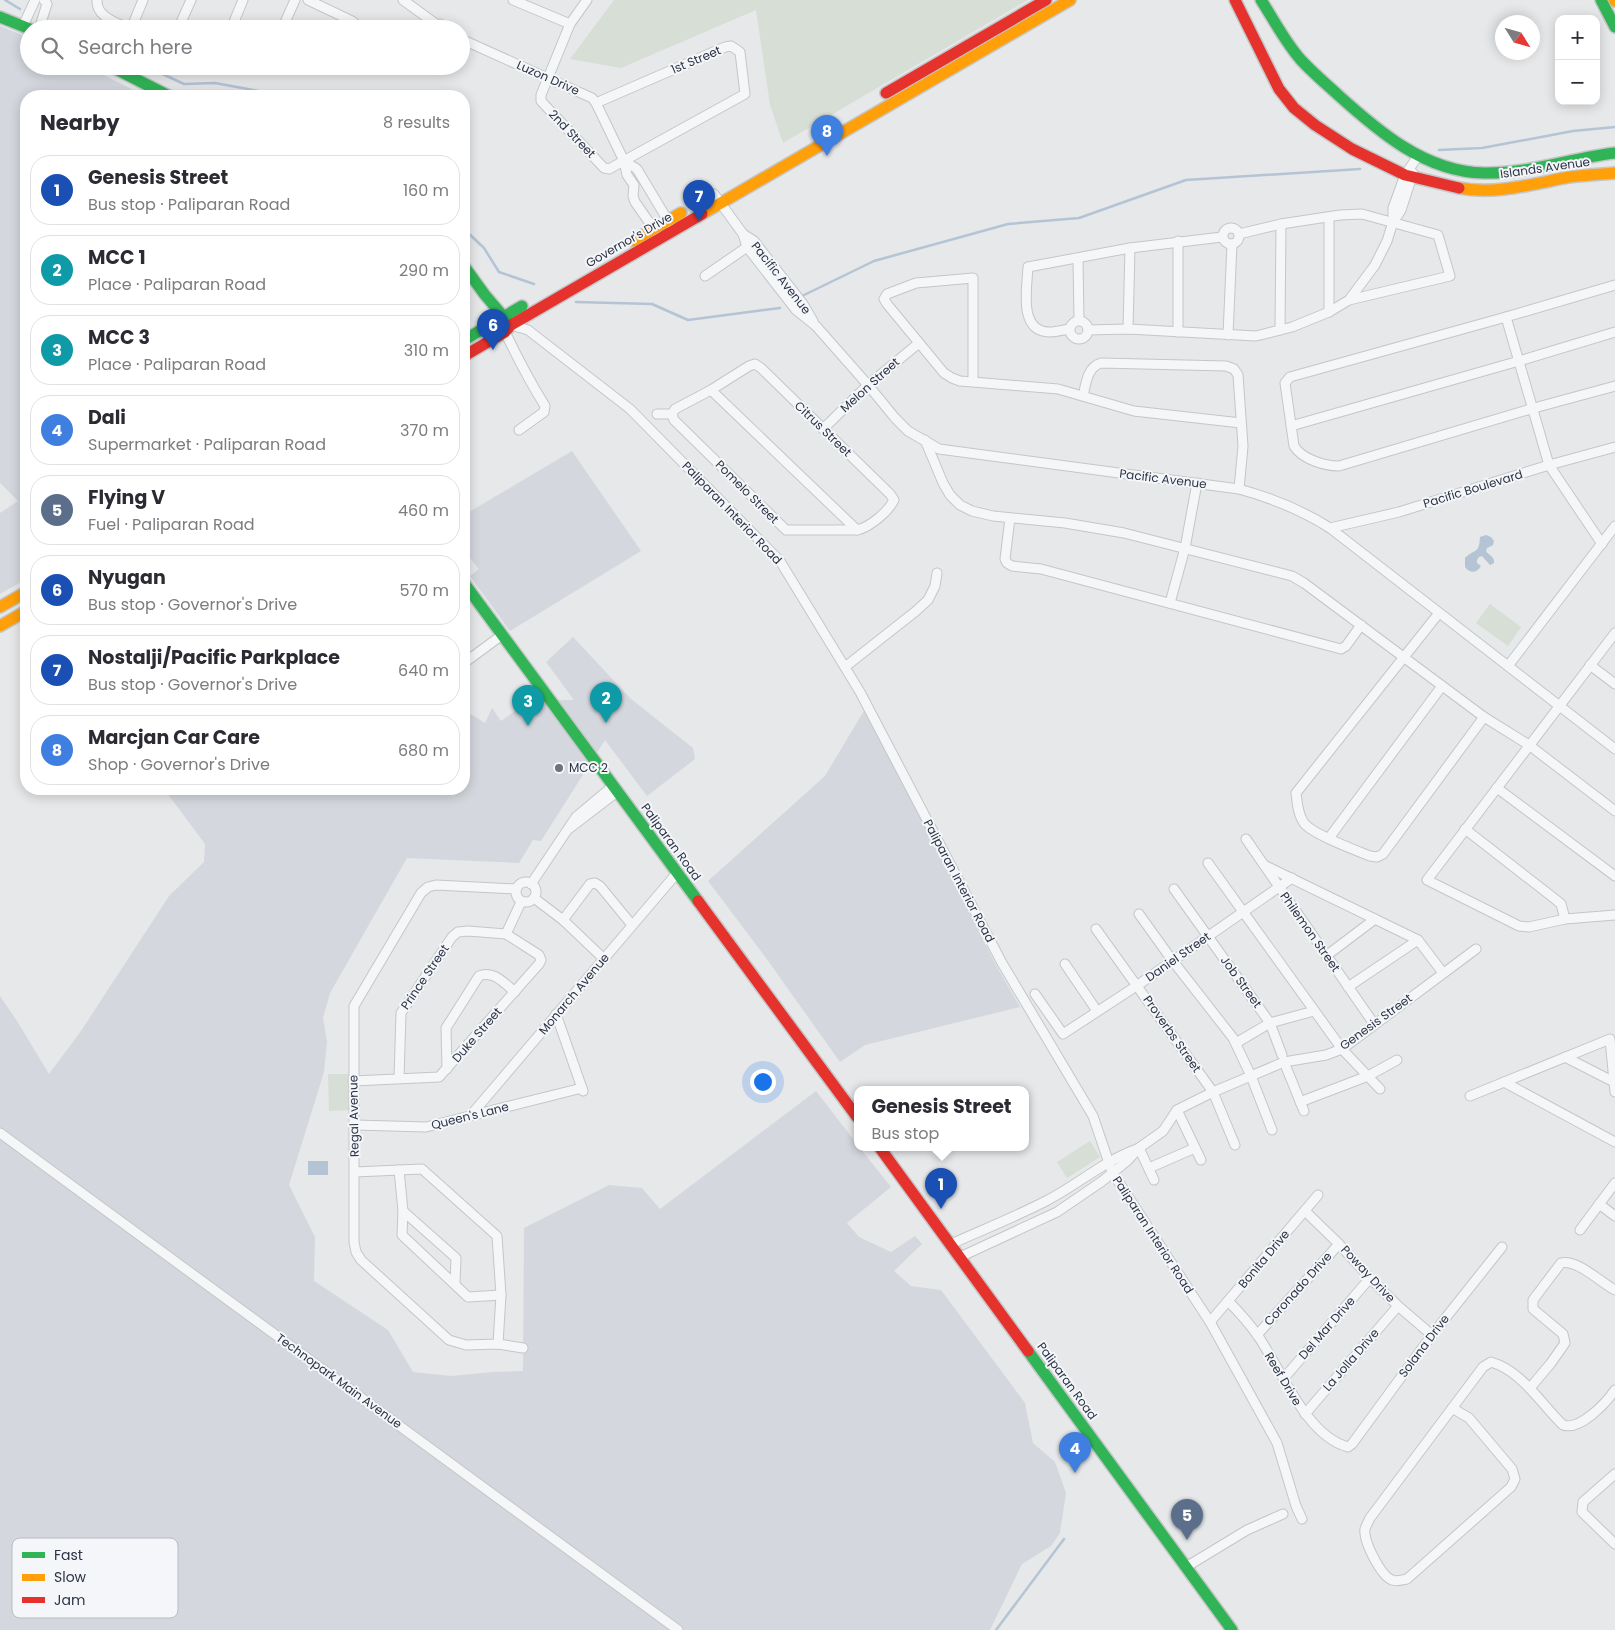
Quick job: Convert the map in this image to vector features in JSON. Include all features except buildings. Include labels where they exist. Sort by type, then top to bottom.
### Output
[{"type":"main road","points":[[876,99],[1046,0]]},
{"type":"main road","name":"Governor's Drive","points":[[717,198],[1070,0]]},
{"type":"main road","name":"Islands Avenue","points":[[1235,0],[1280,89],[1294,108],[1315,125],[1352,149],[1408,176],[1466,189],[1500,189],[1578,176],[1615,173]]},
{"type":"main road","name":"Islands Avenue","points":[[1261,0],[1301,60],[1381,130],[1418,156],[1454,169],[1471,173],[1485,173],[1503,172],[1602,154],[1615,154]]},
{"type":"main road","points":[[1602,0],[1615,27]]},
{"type":"main road","points":[[0,17],[20,25]]},
{"type":"main road","points":[[128,75],[157,90]]},
{"type":"main road","name":"Governor's Drive","points":[[470,352],[507,325],[717,198],[800,144]]},
{"type":"main road","points":[[470,274],[507,325]]},
{"type":"main road","name":"Governor's Drive","points":[[470,338],[507,325]]},
{"type":"main road","name":"Paliparan Road","points":[[470,591],[854,1113]]},
{"type":"main road","points":[[0,607],[20,595]]},
{"type":"main road","points":[[0,626],[20,614]]},
{"type":"main road","name":"Paliparan Road","points":[[882,1151],[1232,1630]]},
{"type":"street","points":[[28,20],[35,0]]},
{"type":"street","points":[[42,20],[47,4],[44,0]]},
{"type":"street","points":[[97,0],[98,10],[102,15],[112,20]]},
{"type":"street","points":[[134,20],[144,0]]},
{"type":"street","points":[[182,20],[191,0]]},
{"type":"street","points":[[235,20],[243,0]]},
{"type":"street","points":[[286,20],[295,0]]},
{"type":"street","points":[[308,0],[350,20]]},
{"type":"street","points":[[403,0],[424,20]]},
{"type":"street","points":[[513,0],[531,3],[570,24]]},
{"type":"street","points":[[548,78],[570,24],[587,0]]},
{"type":"street","name":"Luzon Drive","points":[[470,44],[592,98],[596,103]]},
{"type":"street","name":"1st Street","points":[[596,103],[725,47],[731,46],[740,52],[746,94],[624,161]]},
{"type":"street","name":"2nd Street","points":[[548,78],[541,95],[544,104],[604,168],[609,169],[624,161]]},
{"type":"street","points":[[596,103],[624,161],[627,175],[634,185],[633,196],[635,202],[657,234]]},
{"type":"street","points":[[1349,300],[1375,265],[1387,242],[1393,222],[1393,208],[1418,156]]},
{"type":"street","points":[[624,161],[637,170],[671,226]]},
{"type":"street","name":"Pacific Avenue","points":[[717,198],[750,244],[758,262],[786,298],[796,310],[816,326],[868,385],[894,418],[908,431],[939,448],[1239,489],[1264,496],[1302,511],[1330,528],[1615,749]]},
{"type":"street","points":[[1088,330],[1128,329],[1256,336],[1292,327],[1329,312],[1349,300],[1450,276],[1438,235],[1362,214],[1340,215],[1281,224],[1239,234]]},
{"type":"street","points":[[1329,217],[1329,312]]},
{"type":"street","points":[[1280,330],[1281,224]]},
{"type":"street","points":[[1230,228],[1236,229],[1239,234],[1238,241],[1232,244],[1226,243],[1222,237],[1224,231],[1230,228]]},
{"type":"street","points":[[1069,329],[1049,332],[1039,330],[1031,324],[1027,314],[1028,267],[1130,248],[1222,237]]},
{"type":"street","points":[[1178,242],[1178,332]]},
{"type":"street","points":[[705,276],[750,244]]},
{"type":"street","name":"Pacific Avenue","points":[[750,244],[766,256],[803,304],[816,326]]},
{"type":"street","points":[[1228,335],[1232,244]]},
{"type":"street","points":[[1128,329],[1130,248]]},
{"type":"street","points":[[758,262],[766,256]]},
{"type":"street","points":[[1078,259],[1079,320]]},
{"type":"street","points":[[973,381],[973,278],[916,283],[887,294],[884,299],[887,304],[944,373],[960,381],[1058,388],[1134,411],[1241,423]]},
{"type":"street","points":[[1615,285],[1290,377],[1286,383],[1294,446],[1298,452],[1329,466],[1339,466],[1615,386]]},
{"type":"street","points":[[786,298],[794,292]]},
{"type":"street","points":[[1506,317],[1549,465],[1602,544]]},
{"type":"street","points":[[1079,320],[1085,323],[1088,330],[1085,336],[1078,339],[1072,336],[1069,329],[1072,323],[1079,320]]},
{"type":"street","points":[[507,325],[525,373],[545,406],[544,412],[519,430]]},
{"type":"street","name":"Paliparan Interior Road","points":[[507,325],[528,330],[630,409],[780,561],[846,667],[1002,963],[1093,1116],[1112,1172],[1210,1322],[1277,1443],[1296,1506],[1302,1519]]},
{"type":"street","points":[[1291,426],[1615,332]]},
{"type":"street","name":"Melon Street","points":[[823,429],[868,385],[919,343]]},
{"type":"street","points":[[1082,396],[1091,369],[1101,363],[1226,366],[1234,369],[1238,375],[1243,446],[1239,489]]},
{"type":"street","name":"Citrus Street","points":[[711,390],[749,366],[756,364],[761,368],[894,500],[891,506],[866,528],[857,530]]},
{"type":"street","points":[[657,414],[674,411],[711,390],[857,530]]},
{"type":"street","name":"Pomelo Street","points":[[674,411],[674,420],[786,530],[857,530]]},
{"type":"street","points":[[925,440],[942,483],[960,505],[972,511],[1010,518],[1065,523],[1114,531],[1292,576],[1304,582],[1442,686],[1529,745],[1615,811]]},
{"type":"street","name":"Pacific Boulevard","points":[[1330,528],[1399,512],[1549,465],[1615,447]]},
{"type":"street","points":[[1170,603],[1185,548],[1198,483]]},
{"type":"street","points":[[1010,518],[1005,559],[1012,566],[1040,569],[1341,649],[1346,646],[1361,625]]},
{"type":"street","points":[[1508,666],[1615,526]]},
{"type":"street","points":[[846,667],[928,600],[935,586],[937,573]]},
{"type":"street","points":[[1439,613],[1296,793],[1304,823],[1313,831],[1370,856],[1377,857],[1383,854],[1484,716]]},
{"type":"street","points":[[1615,633],[1426,880],[1519,926],[1529,927],[1565,919],[1615,915]]},
{"type":"street","points":[[470,659],[502,635]]},
{"type":"street","points":[[1590,666],[1615,684]]},
{"type":"street","points":[[1329,838],[1442,686]]},
{"type":"street","points":[[1497,788],[1615,876]]},
{"type":"street","points":[[531,884],[576,816],[615,789]]},
{"type":"street","points":[[1466,829],[1561,904],[1565,919]]},
{"type":"street","name":"Philemon Street","points":[[1246,839],[1374,1024]]},
{"type":"street","points":[[1208,863],[1342,1049],[1380,1089]]},
{"type":"street","points":[[1264,865],[1418,940],[1443,973]]},
{"type":"street","name":"Monarch Avenue","points":[[471,1115],[677,873]]},
{"type":"street","name":"Daniel Street","points":[[1035,994],[1063,1034],[1138,985],[1292,878]]},
{"type":"street","points":[[524,882],[531,884],[536,892],[534,898],[527,902],[521,902],[516,896],[516,889],[524,882]]},
{"type":"street","points":[[563,920],[590,884],[595,883],[600,886],[632,925]]},
{"type":"street","name":"Regal Avenue","points":[[516,889],[436,885],[428,887],[421,893],[354,1006],[354,1242],[356,1252],[361,1260],[449,1340],[466,1345],[498,1344],[523,1348]]},
{"type":"street","name":"Job Street","points":[[1174,889],[1270,1023],[1304,1111]]},
{"type":"street","points":[[534,898],[563,920],[604,959]]},
{"type":"street","points":[[506,934],[521,902]]},
{"type":"street","points":[[1138,914],[1236,1043],[1272,1130]]},
{"type":"street","points":[[1326,956],[1375,918]]},
{"type":"street","name":"Proverbs Street","points":[[1096,929],[1213,1092],[1235,1145]]},
{"type":"street","name":"Prince Street","points":[[399,1079],[401,1013],[452,937],[458,932],[468,931],[506,934]]},
{"type":"street","name":"Duke Street","points":[[353,1081],[439,1077],[541,960],[540,955],[506,934]]},
{"type":"street","points":[[1348,987],[1418,940]]},
{"type":"street","name":"Genesis Street","points":[[1177,1110],[1283,1059],[1326,1055],[1342,1049],[1476,949]]},
{"type":"street","points":[[1065,964],[1097,1011]]},
{"type":"street","points":[[447,1069],[446,1028],[479,976],[492,974],[515,992]]},
{"type":"street","points":[[1236,1043],[1270,1023],[1314,1011]]},
{"type":"street","name":"Queen's Lane","points":[[355,1125],[426,1127],[583,1090],[556,1014]]},
{"type":"street","points":[[1470,1096],[1610,1039],[1615,1087]]},
{"type":"street","points":[[1565,1057],[1615,1087]]},
{"type":"street","points":[[1300,1102],[1368,1076],[1397,1060]]},
{"type":"street","points":[[1504,1082],[1615,1142]]},
{"type":"street","points":[[951,1244],[1047,1201],[1108,1162],[1139,1148],[1164,1131],[1177,1110]]},
{"type":"street","points":[[1177,1110],[1201,1160]]},
{"type":"street","name":"Technopark Main Avenue","points":[[0,1133],[678,1630]]},
{"type":"street","points":[[1139,1148],[1154,1180]]},
{"type":"street","points":[[960,1257],[1057,1212],[1128,1161],[1139,1148]]},
{"type":"street","points":[[1149,1168],[1195,1148]]},
{"type":"street","points":[[354,1172],[422,1169],[497,1236],[501,1295],[498,1344]]},
{"type":"street","points":[[399,1170],[403,1210],[402,1235],[468,1297],[501,1295]]},
{"type":"street","points":[[1580,1230],[1615,1183]]},
{"type":"street","name":"Bonita Drive","points":[[1210,1322],[1318,1195]]},
{"type":"street","points":[[1599,1204],[1615,1216]]},
{"type":"street","points":[[403,1210],[456,1258],[456,1284]]},
{"type":"street","name":"Poway Drive","points":[[1305,1211],[1398,1306],[1432,1334]]},
{"type":"street","points":[[1011,1217],[1017,1231]]},
{"type":"street","name":"Coronado Drive","points":[[1257,1335],[1339,1244]]},
{"type":"street","name":"Solana Drive","points":[[1348,1446],[1352,1444],[1432,1334],[1502,1247]]},
{"type":"street","points":[[1530,1388],[1552,1363],[1565,1343],[1564,1334],[1533,1309],[1533,1300],[1561,1263],[1567,1261],[1575,1263],[1615,1290]]},
{"type":"street","name":"Del Mar Drive","points":[[1284,1378],[1370,1278]]},
{"type":"street","name":"Reef Drive","points":[[1228,1301],[1257,1335],[1304,1414],[1326,1434],[1343,1445],[1348,1446]]},
{"type":"street","name":"La Jolla Drive","points":[[1304,1414],[1398,1306]]},
{"type":"street","points":[[1452,1408],[1468,1418],[1512,1469],[1515,1478],[1511,1487],[1407,1579],[1392,1580],[1386,1576],[1373,1557],[1366,1539],[1365,1529],[1370,1518],[1452,1408],[1483,1367],[1491,1362],[1501,1365],[1530,1388],[1563,1426],[1569,1428],[1596,1412],[1615,1390]]},
{"type":"street","points":[[1615,1474],[1583,1502],[1582,1512],[1615,1544]]},
{"type":"street","points":[[1186,1567],[1247,1530],[1283,1514]]},
{"type":"shaded area","points":[[614,0],[1028,0],[783,143],[770,105],[756,10],[621,68],[570,59]]},
{"type":"shaded area","points":[[0,26],[20,34],[20,75],[104,75],[133,90],[20,90],[20,582],[0,594],[0,513],[18,501],[0,483]]},
{"type":"shaded area","points":[[572,451],[641,551],[510,631],[470,576],[479,569],[470,558],[470,511]]},
{"type":"shaded area","points":[[1490,604],[1521,627],[1508,646],[1476,623]]},
{"type":"shaded area","points":[[573,637],[631,699],[693,748],[695,759],[647,796],[605,740],[541,841],[533,840],[519,863],[407,858],[330,993],[323,1018],[327,1042],[324,1072],[289,1185],[315,1237],[314,1281],[388,1330],[413,1372],[451,1376],[523,1371],[524,1228],[609,1185],[642,1188],[660,1209],[816,1091],[854,1140],[854,1151],[862,1151],[891,1187],[847,1223],[859,1237],[891,1252],[915,1236],[922,1244],[894,1271],[911,1286],[941,1290],[1025,1403],[1033,1443],[1055,1462],[1066,1493],[1060,1533],[1051,1546],[1022,1564],[990,1630],[0,1630],[0,996],[49,1074],[81,1031],[169,896],[204,862],[205,844],[168,795],[470,795],[470,714],[485,723],[492,708],[501,721],[531,700],[574,700],[546,662]]},
{"type":"shaded area","points":[[865,709],[997,967],[1020,1007],[865,1045],[840,1062],[708,881],[825,776]]},
{"type":"shaded area","points":[[328,1074],[349,1074],[350,1110],[329,1111]]},
{"type":"shaded area","points":[[1090,1141],[1100,1157],[1067,1178],[1057,1162]]},
{"type":"water","points":[[1486,535],[1494,541],[1493,545],[1487,548],[1486,551],[1493,557],[1494,563],[1490,565],[1482,556],[1477,560],[1477,563],[1481,566],[1478,570],[1469,571],[1465,567],[1465,558],[1477,549],[1480,537]]},
{"type":"water","points":[[308,1161],[328,1161],[328,1175],[308,1175]]},
{"type":"waterway","points":[[5,0],[20,9]]},
{"type":"waterway","points":[[165,75],[184,84],[215,83],[253,90]]},
{"type":"waterway","points":[[1439,150],[1482,148],[1573,131],[1615,127]]},
{"type":"waterway","points":[[802,296],[874,261],[1008,224],[1079,218],[1186,180],[1360,169]]},
{"type":"waterway","points":[[470,235],[484,248],[499,272],[534,284]]},
{"type":"waterway","points":[[576,302],[652,304],[688,320],[780,308]]},
{"type":"waterway","points":[[996,1630],[1064,1539]]},
{"type":"traffic: fast","points":[[1261,0],[1290,46],[1310,69],[1369,122],[1404,147],[1422,157],[1462,171],[1500,173],[1615,153]]},
{"type":"traffic: fast","points":[[1601,0],[1615,27]]},
{"type":"traffic: fast","points":[[0,17],[20,25]]},
{"type":"traffic: fast","points":[[128,75],[157,90]]},
{"type":"traffic: fast","points":[[470,274],[509,323]]},
{"type":"traffic: fast","points":[[470,336],[522,306]]},
{"type":"traffic: fast","points":[[470,591],[698,901]]},
{"type":"traffic: fast","points":[[1028,1351],[1232,1630]]},
{"type":"traffic: slow","points":[[702,214],[1070,0]]},
{"type":"traffic: slow","points":[[1459,188],[1473,190],[1500,189],[1569,177],[1615,173]]},
{"type":"traffic: slow","points":[[633,241],[681,213]]},
{"type":"traffic: slow","points":[[0,607],[20,595]]},
{"type":"traffic: slow","points":[[0,626],[20,614]]},
{"type":"traffic: jam","points":[[886,93],[1046,0]]},
{"type":"traffic: jam","points":[[1235,0],[1279,89],[1294,108],[1315,125],[1352,149],[1405,175],[1459,188]]},
{"type":"traffic: jam","points":[[470,352],[505,332],[511,325],[702,214]]},
{"type":"traffic: jam","points":[[698,901],[854,1113]]},
{"type":"traffic: jam","points":[[882,1151],[1028,1351]]},
{"type":"place","name":"Marcjan Car Care","points":[[827,156]]},
{"type":"place","name":"Nostalji/Pacific Parkplace","points":[[699,221]]},
{"type":"place","name":"Nyugan","points":[[493,350]]},
{"type":"place","name":"MCC 1","points":[[606,723]]},
{"type":"place","name":"MCC 3","points":[[528,726]]},
{"type":"place","name":"MCC 2","points":[[559,768]]},
{"type":"place","name":"Genesis Street","points":[[941,1209]]},
{"type":"place","name":"Dali","points":[[1075,1473]]},
{"type":"place","name":"Flying V","points":[[1187,1540]]}]
